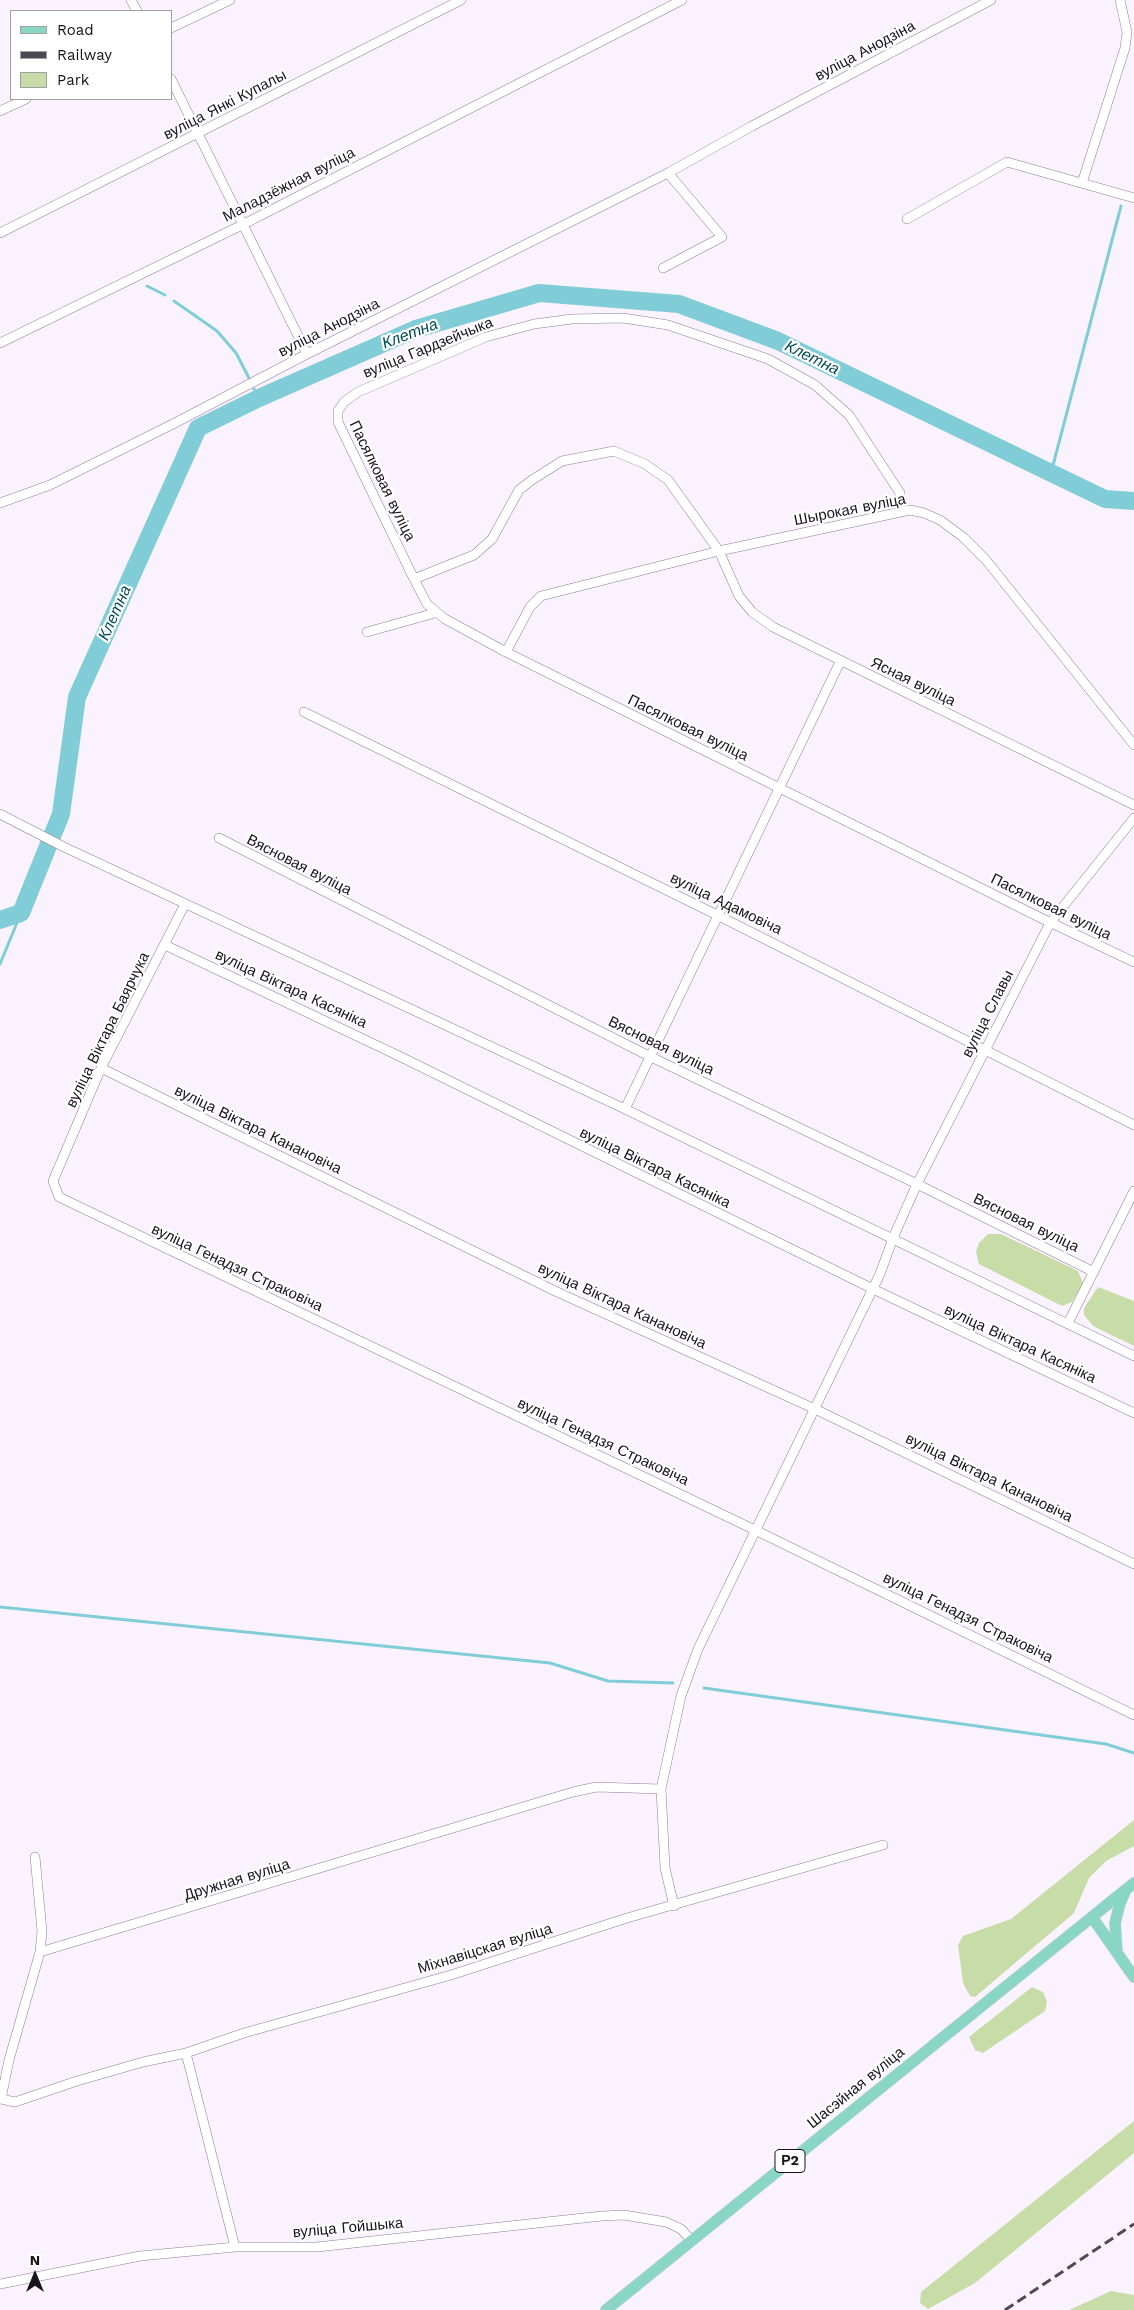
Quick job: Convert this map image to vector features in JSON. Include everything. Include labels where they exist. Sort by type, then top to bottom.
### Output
[{"type":"main road","name":"Р2","points":[[1092,1917],[1131,1886]]},
{"type":"main road","points":[[1118,1953],[1115,1923],[1120,1903],[1131,1886]]},
{"type":"main road","points":[[1092,1917],[1134,1977]]},
{"type":"main road","name":"Шасэйная вуліца","points":[[606,2310],[1092,1917]]},
{"type":"street","points":[[172,28],[230,0]]},
{"type":"street","name":"вуліца Янкі Купалы","points":[[0,233],[200,134],[461,0]]},
{"type":"street","name":"Маладзёжная вуліца","points":[[0,342],[242,225],[682,0]]},
{"type":"street","name":"вуліца Анодзіна","points":[[0,503],[50,484],[668,173],[752,126],[991,0]]},
{"type":"street","points":[[1082,183],[1126,48],[1127,32],[1120,0]]},
{"type":"street","points":[[172,81],[200,134],[242,225],[307,354]]},
{"type":"street","points":[[0,111],[24,100]]},
{"type":"street","points":[[906,219],[1007,162],[1134,198]]},
{"type":"street","points":[[663,268],[722,237],[668,173]]},
{"type":"street","name":"вуліца Гардзейчыка","points":[[338,411],[344,402],[358,392],[486,337],[515,329],[572,319],[623,318],[668,325],[768,359],[816,385],[849,414],[900,493],[900,511]]},
{"type":"street","name":"Пасялковая вуліца","points":[[338,411],[338,422],[414,579],[427,604],[435,613],[506,652],[1050,923],[1134,962]]},
{"type":"street","points":[[414,579],[474,555],[492,539],[519,490],[532,480],[562,461],[614,451],[645,464],[668,480],[718,548]]},
{"type":"street","name":"Шырокая вуліца","points":[[506,652],[530,607],[541,596],[718,548],[910,510],[924,513],[940,520],[974,549],[1134,744]]},
{"type":"street","name":"Ясная вуліца","points":[[718,548],[739,596],[752,612],[773,627],[840,662],[1134,806]]},
{"type":"street","points":[[367,632],[435,613]]},
{"type":"street","points":[[625,1109],[778,787],[840,662]]},
{"type":"street","name":"вуліца Адамовіча","points":[[304,712],[717,915],[1134,1125]]},
{"type":"street","points":[[0,814],[64,847],[625,1109],[1134,1356]]},
{"type":"street","name":"вуліца Славы","points":[[662,1789],[682,1696],[698,1649],[873,1290],[917,1184],[1050,923],[1134,818]]},
{"type":"street","name":"Вясновая вуліца","points":[[219,838],[649,1056],[917,1184],[1094,1272]]},
{"type":"street","name":"вуліца Віктара Баярчука","points":[[59,1197],[53,1181],[101,1068],[185,904]]},
{"type":"street","name":"вуліца Віктара Касяніка","points":[[165,945],[399,1056],[873,1290],[1134,1413]]},
{"type":"street","name":"вуліца Віктара Канановіча","points":[[101,1068],[555,1291],[815,1409],[1134,1564]]},
{"type":"street","points":[[1068,1323],[1134,1191]]},
{"type":"street","name":"вуліца Генадзя Страковіча","points":[[59,1197],[755,1530],[1134,1715]]},
{"type":"street","name":"Дружная вуліца","points":[[40,1952],[573,1792],[596,1787],[662,1789]]},
{"type":"street","points":[[662,1789],[665,1868],[674,1906]]},
{"type":"street","name":"Міхнавіцская вуліца","points":[[186,2053],[244,2033],[451,1975],[627,1918],[884,1845]]},
{"type":"street","points":[[35,1857],[42,1932],[40,1952],[9,2060],[1,2101],[15,2102],[96,2075],[186,2053],[235,2247]]},
{"type":"street","name":"вуліца Гойшыка","points":[[0,2284],[140,2256],[235,2247],[317,2247],[624,2215],[666,2222],[682,2229],[692,2241]]},
{"type":"green space","points":[[988,1234],[1001,1234],[1078,1271],[1083,1283],[1072,1302],[1062,1306],[979,1264],[976,1252],[979,1243]]},
{"type":"green space","points":[[1098,1287],[1134,1301],[1134,1346],[1093,1326],[1084,1315],[1084,1308]]},
{"type":"green space","points":[[1134,1820],[1134,1846],[1106,1861],[1089,1878],[1074,1913],[975,1997],[970,1996],[963,1983],[958,1945],[963,1936],[1011,1919]]},
{"type":"green space","points":[[1032,1987],[1043,1992],[1047,2002],[1045,2011],[983,2053],[975,2050],[969,2037]]},
{"type":"green space","points":[[1134,2121],[1134,2153],[975,2283],[928,2309],[920,2303],[921,2292]]},
{"type":"green space","points":[[1111,2291],[1134,2295],[1134,2310],[1069,2310]]},
{"type":"waterway","points":[[1051,473],[1121,206]]},
{"type":"waterway","points":[[147,286],[165,295]]},
{"type":"waterway","name":"Клетна","points":[[0,920],[21,913],[61,814],[77,697],[198,428],[259,398],[416,329],[539,293],[679,304],[778,341],[1105,499],[1134,501]]},
{"type":"waterway","points":[[174,301],[217,331],[236,353],[249,378]]},
{"type":"waterway","points":[[254,389],[259,398]]},
{"type":"waterway","points":[[0,964],[21,913]]},
{"type":"waterway","points":[[0,1607],[550,1663],[608,1681],[673,1683]]},
{"type":"waterway","points":[[704,1688],[1106,1744],[1134,1753]]},
{"type":"railway","points":[[1005,2310],[1134,2224]]}]
